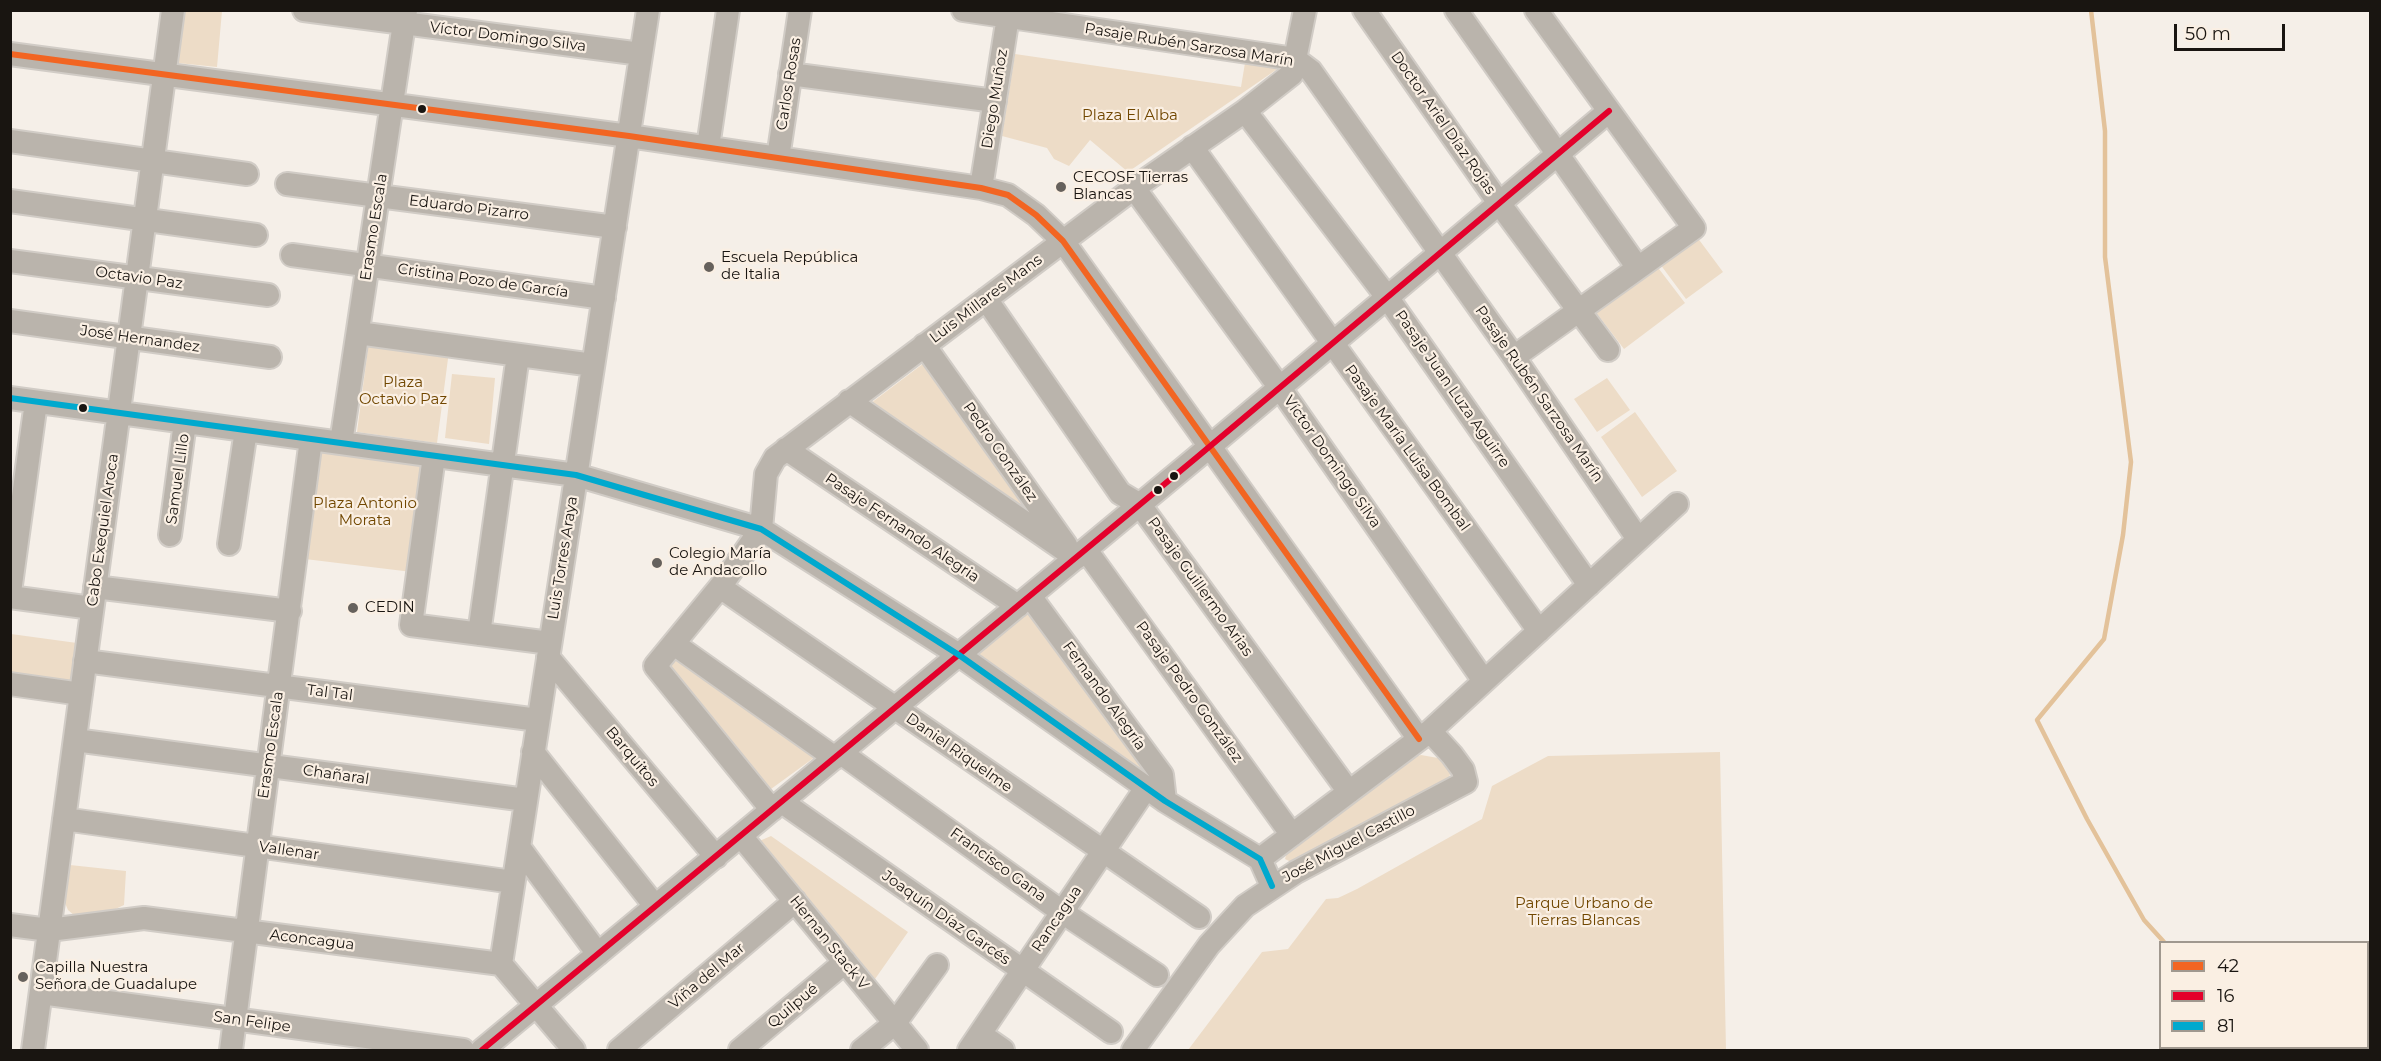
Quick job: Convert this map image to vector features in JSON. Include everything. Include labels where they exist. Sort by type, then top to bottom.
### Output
[{"type":"street","name":"Cabo Exequiel Aroca","points":[[33,1050],[173,10]]},
{"type":"street","name":"Víctor Domingo Silva","points":[[304,10],[405,17],[641,54]]},
{"type":"street","name":"Luis Torres Araya","points":[[501,964],[648,10]]},
{"type":"street","points":[[708,147],[728,10]]},
{"type":"street","name":"Carlos Rosas","points":[[778,158],[800,10]]},
{"type":"street","name":"Pasaje Rubén Sarzosa Marín","points":[[963,10],[1009,14],[1295,59],[1311,71],[1514,357],[1638,539]]},
{"type":"street","name":"Luis Millares Mans","points":[[761,529],[766,474],[775,458],[1134,188],[1245,111],[1292,74],[1305,10]]},
{"type":"street","name":"Doctor Ariel Díaz Rojas","points":[[1364,10],[1499,203],[1608,350]]},
{"type":"street","points":[[1456,10],[1638,268]]},
{"type":"street","points":[[1514,357],[1694,228],[1536,10]]},
{"type":"street","name":"Diego Muñoz","points":[[981,188],[1009,14]]},
{"type":"street","name":"Erasmo Escala","points":[[341,443],[405,17]]},
{"type":"street","points":[[10,54],[708,147],[981,188],[1008,195],[1036,215],[1063,241],[1425,735]]},
{"type":"street","points":[[790,74],[995,101]]},
{"type":"street","name":"Pasaje Juan Luza Aguirre","points":[[1245,111],[1387,297],[1589,585]]},
{"type":"street","points":[[482,1050],[1211,446],[1609,111]]},
{"type":"street","points":[[10,141],[246,174]]},
{"type":"street","name":"Pasaje María Luisa Bombal","points":[[1192,147],[1539,631]]},
{"type":"street","name":"Eduardo Pizarro","points":[[287,184],[615,227]]},
{"type":"street","name":"Víctor Domingo Silva","points":[[1134,188],[1280,388],[1484,681]]},
{"type":"street","points":[[10,201],[256,236]]},
{"type":"street","name":"Cristina Pozo de García","points":[[292,255],[604,298]]},
{"type":"street","name":"Octavio Paz","points":[[10,261],[268,295]]},
{"type":"street","name":"Pasaje Guillermo Arias","points":[[986,299],[1120,493],[1140,505],[1349,792]]},
{"type":"street","name":"José Hernandez","points":[[10,321],[270,357]]},
{"type":"street","points":[[358,333],[593,365]]},
{"type":"street","name":"Pedro González","points":[[924,345],[1081,554]]},
{"type":"street","points":[[479,634],[518,354]]},
{"type":"street","points":[[10,398],[576,475],[761,529],[959,655],[1165,801],[1260,859],[1272,886]]},
{"type":"street","name":"Pasaje Pedro González","points":[[849,401],[1081,554],[1292,835]]},
{"type":"street","points":[[10,592],[36,402]]},
{"type":"street","name":"Samuel Lillo","points":[[170,535],[185,422]]},
{"type":"street","points":[[229,544],[246,430]]},
{"type":"street","name":"Erasmo Escala","points":[[231,1050],[311,439]]},
{"type":"street","name":"Pasaje Fernando Alegria","points":[[786,449],[1024,601]]},
{"type":"street","points":[[434,456],[411,625],[479,634],[549,650]]},
{"type":"street","name":"José Miguel Castillo","points":[[1260,859],[1425,735],[1677,504]]},
{"type":"street","points":[[674,644],[720,587],[761,529]]},
{"type":"street","name":"Daniel Riquelme","points":[[720,587],[1199,917]]},
{"type":"street","points":[[10,597],[94,597],[290,611]]},
{"type":"street","name":"Fernando Alegría","points":[[1024,601],[1162,775],[1165,801]]},
{"type":"street","name":"Francisco Gana","points":[[674,644],[1157,975]]},
{"type":"street","name":"Joaquín Díaz Garcés","points":[[674,644],[655,666],[777,806],[1111,1032]]},
{"type":"street","name":"Barquitos","points":[[549,650],[716,857]]},
{"type":"street","name":"Tal Tal","points":[[85,661],[538,720]]},
{"type":"street","points":[[10,684],[81,694]]},
{"type":"street","name":"José Miguel Castillo","points":[[1133,1050],[1221,931],[1245,906],[1272,886],[1466,782],[1463,770],[1452,754],[1425,735]]},
{"type":"street","name":"Chañaral","points":[[75,740],[526,800]]},
{"type":"street","points":[[533,752],[656,906]]},
{"type":"street","name":"Rancagua","points":[[974,1042],[1146,788]]},
{"type":"street","name":"Vallenar","points":[[64,819],[513,882]]},
{"type":"street","name":"Hernan Stack V","points":[[741,836],[917,1050]]},
{"type":"street","points":[[519,847],[598,954]]},
{"type":"street","name":"Viña del Mar","points":[[619,1050],[795,901]]},
{"type":"street","name":"Aconcagua","points":[[10,925],[49,930],[144,918],[501,964]]},
{"type":"street","name":"Quilpué","points":[[740,1050],[845,962]]},
{"type":"street","points":[[501,964],[574,1050]]},
{"type":"street","points":[[862,1050],[895,1023],[937,965]]},
{"type":"street","name":"San Felipe","points":[[41,993],[463,1050]]},
{"type":"street","points":[[974,1042],[1003,1050]]},
{"type":"green space","points":[[183,11],[222,11],[217,67],[178,63]]},
{"type":"green space","name":"Plaza El Alba","points":[[1015,54],[1241,87],[1246,57],[1286,63],[1128,172],[1090,140],[1069,166],[1054,159],[1047,148],[1002,136]]},
{"type":"green space","points":[[1697,237],[1723,272],[1686,299],[1660,264]]},
{"type":"green space","points":[[1656,265],[1685,303],[1624,349],[1595,311]]},
{"type":"green space","name":"Plaza Octavio Paz","points":[[369,341],[449,351],[437,443],[357,432]]},
{"type":"green space","points":[[928,360],[1058,539],[867,406]]},
{"type":"green space","points":[[452,374],[495,378],[489,444],[445,438]]},
{"type":"green space","points":[[1607,378],[1630,410],[1597,432],[1574,399]]},
{"type":"green space","points":[[1635,412],[1677,471],[1642,497],[1601,437]]},
{"type":"green space","name":"Plaza Antonio Morata","points":[[318,452],[425,465],[412,572],[305,559]]},
{"type":"green space","points":[[1028,606],[1155,781],[975,651]]},
{"type":"green space","points":[[11,634],[77,643],[71,685],[11,677]]},
{"type":"green space","points":[[671,655],[815,757],[771,789],[660,666]]},
{"type":"green space","name":"Parque Urbano de Tierras Blancas","points":[[1720,752],[1726,1050],[1188,1050],[1262,952],[1288,949],[1326,899],[1338,898],[1357,889],[1482,819],[1492,786],[1548,756]]},
{"type":"green space","points":[[1421,755],[1438,758],[1451,770],[1449,778],[1291,862],[1285,859],[1287,852],[1408,759]]},
{"type":"green space","points":[[771,836],[908,932],[875,979],[757,842]]},
{"type":"green space","points":[[70,865],[126,871],[124,905],[109,912],[75,916],[68,910],[65,903]]},
{"type":"waterway","points":[[2091,10],[2105,131],[2105,257],[2131,462],[2123,535],[2104,639],[2037,720],[2087,819],[2144,920],[2163,941]]},
{"type":"transit line","name":"42","points":[[10,54],[629,136],[981,188],[1008,195],[1036,215],[1063,241],[1419,739]]},
{"type":"transit line","name":"16","points":[[482,1050],[1196,458],[1609,111]]},
{"type":"transit line","name":"81","points":[[10,398],[576,475],[761,529],[959,655],[1165,801],[1260,859],[1272,886]]},
{"type":"place","name":"CECOSF Tierras Blancas","points":[[1061,187]]},
{"type":"place","name":"Escuela República de Italia","points":[[709,267]]},
{"type":"place","name":"Colegio María de Andacollo","points":[[657,563]]},
{"type":"place","name":"CEDIN","points":[[353,608]]},
{"type":"place","name":"Capilla Nuestra Señora de Guadalupe","points":[[23,977]]}]
